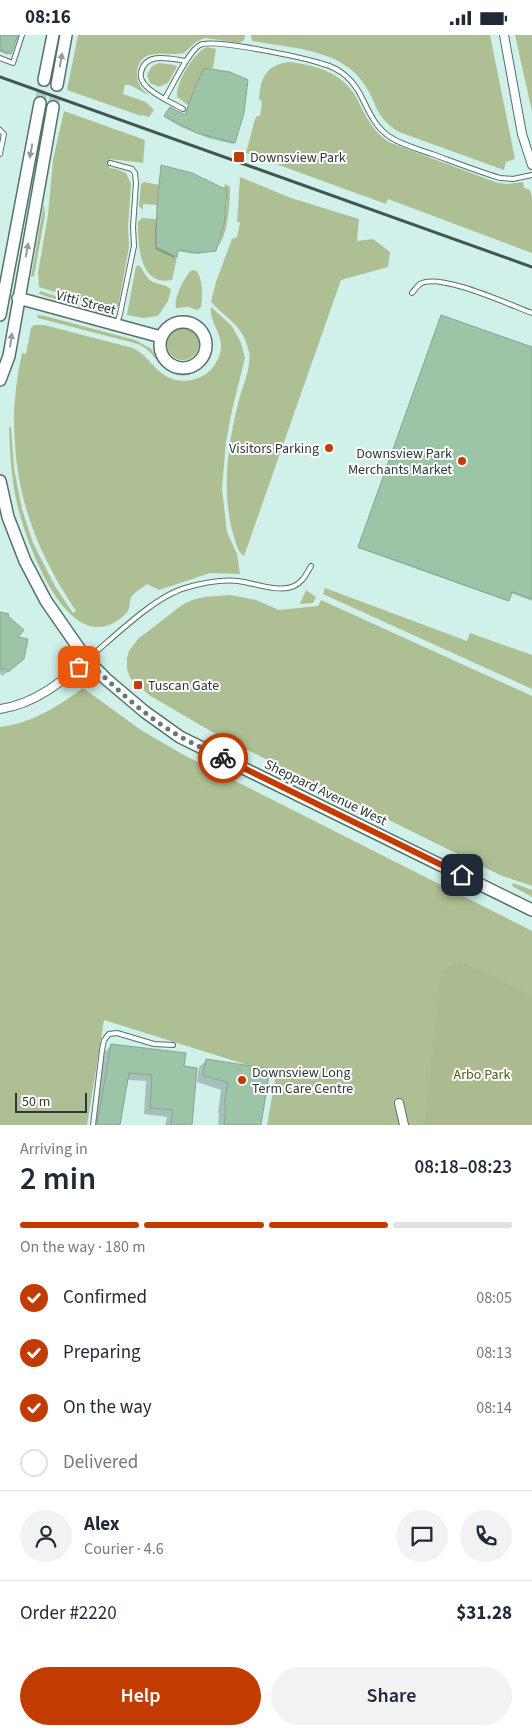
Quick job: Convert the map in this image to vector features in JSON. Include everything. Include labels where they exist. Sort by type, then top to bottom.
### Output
[{"type":"main road","points":[[44,80],[53,35]]},
{"type":"main road","points":[[57,85],[66,35]]},
{"type":"main road","points":[[0,315],[2,294],[40,103]]},
{"type":"main road","points":[[0,381],[8,356],[53,107]]},
{"type":"main road","name":"Vitti Street","points":[[18,298],[161,337]]},
{"type":"main road","points":[[187,321],[201,329],[207,344],[206,352],[196,364],[180,368],[172,365],[162,353],[161,337],[171,325],[187,321]]},
{"type":"main road","name":"Sheppard Avenue West","points":[[0,481],[8,517],[25,561],[46,601],[87,660],[145,712],[180,737],[532,910]]},
{"type":"street","points":[[504,35],[522,134],[532,165]]},
{"type":"street","name":"Vitti Street","points":[[2,294],[18,298]]},
{"type":"street","points":[[0,709],[12,707],[35,698],[68,677],[87,660]]},
{"type":"street","points":[[399,1103],[404,1125]]},
{"type":"lane","points":[[0,58],[13,63],[22,35]]},
{"type":"lane","points":[[165,99],[186,61],[201,44],[210,43],[245,48],[323,64],[338,70],[350,80],[359,92],[373,121],[393,139],[500,178],[513,179],[532,175]]},
{"type":"lane","points":[[183,109],[144,84],[141,76],[143,67],[155,57],[186,61]]},
{"type":"lane","points":[[0,130],[4,134],[0,154]]},
{"type":"lane","points":[[110,163],[132,169],[135,173],[136,183],[132,227],[134,246],[116,325]]},
{"type":"lane","points":[[412,293],[420,284],[436,281],[453,284],[532,313]]},
{"type":"lane","points":[[87,660],[160,599],[182,589],[221,581],[238,581],[282,589],[301,583],[312,567]]},
{"type":"lane","points":[[93,1125],[102,1049],[104,1040],[109,1034],[117,1033],[154,1044],[173,1045]]},
{"type":"green space","points":[[78,35],[245,35],[244,40],[240,43],[205,38],[196,42],[184,53],[155,54],[143,58],[139,64],[137,80],[142,89],[150,96],[130,85],[125,85],[123,94],[146,102],[154,110],[149,117],[141,116],[67,90]]},
{"type":"green space","points":[[251,35],[490,35],[515,159],[506,162],[504,170],[399,132],[380,115],[364,84],[354,72],[342,63],[298,48],[252,41]]},
{"type":"green space","points":[[515,35],[532,35],[532,112]]},
{"type":"green space","points":[[207,47],[216,49],[213,68],[204,69],[188,105],[177,97],[179,84],[191,62]]},
{"type":"green space","points":[[289,62],[327,71],[343,81],[356,97],[374,129],[391,143],[498,183],[523,182],[524,188],[530,190],[532,198],[532,253],[388,199],[386,204],[246,153],[255,119],[257,116],[260,116],[262,102],[259,99],[263,78],[270,69]]},
{"type":"green space","points":[[159,63],[175,65],[177,67],[168,83],[159,87],[150,83],[147,75],[152,66]]},
{"type":"green space","points":[[64,111],[145,140],[143,163],[110,159],[109,168],[126,173],[131,184],[128,227],[129,247],[118,307],[115,311],[39,287],[38,273],[48,215],[53,160]]},
{"type":"green space","points":[[240,177],[291,198],[359,219],[357,241],[373,239],[390,252],[388,267],[341,280],[244,556],[238,549],[231,524],[228,508],[227,474],[230,440],[238,402],[249,365],[249,352],[247,343],[239,329],[211,302],[216,282],[232,239],[237,237],[240,223],[237,221]]},
{"type":"green space","points":[[144,182],[159,185],[157,205],[143,204],[143,210],[139,206],[141,184]]},
{"type":"green space","points":[[225,184],[230,187],[229,209],[224,235],[218,246],[226,211],[227,190],[224,188]]},
{"type":"green space","points":[[44,203],[45,215],[34,276],[31,277]]},
{"type":"green space","points":[[142,218],[156,219],[156,247],[177,257],[172,280],[161,280],[153,277],[147,271],[140,252],[138,222]]},
{"type":"green space","points":[[136,266],[140,266],[151,281],[171,290],[168,301],[158,316],[143,318],[127,315]]},
{"type":"green space","points":[[192,270],[197,271],[201,284],[201,307],[197,310],[189,307],[176,308],[176,299],[180,288]]},
{"type":"green space","points":[[40,291],[112,314],[104,314],[39,294]]},
{"type":"green space","points":[[211,307],[232,326],[241,343],[245,358],[226,442],[222,488],[227,532],[237,554],[240,574],[210,573],[159,590],[147,584],[132,596],[128,611],[118,620],[106,626],[89,626],[73,616],[59,600],[46,580],[26,535],[16,499],[10,454],[9,427],[11,427],[14,468],[22,509],[33,543],[55,586],[73,613],[76,611],[52,572],[34,532],[21,489],[17,467],[14,421],[15,393],[22,353],[26,354],[31,328],[34,325],[44,325],[133,348],[164,375],[176,380],[188,381],[209,372],[218,359],[221,342],[212,317]]},
{"type":"green space","points":[[37,315],[135,340],[150,348],[167,369],[180,374],[190,373],[190,375],[180,375],[166,370],[145,348],[138,344],[38,318]]},
{"type":"green space","points":[[183,328],[189,329],[194,333],[198,338],[198,350],[194,355],[189,359],[183,360],[177,359],[172,355],[168,350],[167,344],[168,338],[172,333],[177,329]]},
{"type":"green space","points":[[325,588],[467,641],[470,633],[532,655],[532,689],[323,594]]},
{"type":"green space","points":[[306,590],[316,597],[313,603],[300,604]]},
{"type":"green space","points":[[230,595],[256,600],[279,610],[318,606],[321,600],[532,696],[532,886],[500,875],[219,736],[149,695],[130,678],[127,669],[127,658],[129,651],[138,639],[182,605],[192,600]]},
{"type":"green space","points":[[83,688],[141,730],[182,754],[532,931],[532,1125],[267,1125],[276,1074],[104,1020],[87,1125],[0,1125],[0,727],[23,722],[44,713],[64,702]]},
{"type":"green space","points":[[513,883],[532,890],[532,897],[512,886]]},
{"type":"green space","name":"Arbo Park","points":[[460,962],[487,973],[532,996],[532,1125],[423,1125],[426,1113],[441,972],[448,966]]},
{"type":"building","points":[[0,35],[18,35],[11,54],[0,50]]},
{"type":"building","name":"Downsview Park","points":[[204,68],[230,72],[248,80],[244,113],[235,143],[197,133],[164,116],[170,107],[185,115]]},
{"type":"building","name":"Downsview Park","points":[[161,165],[192,173],[227,190],[224,224],[216,251],[198,253],[178,250],[177,257],[156,247],[157,205]]},
{"type":"building","points":[[441,315],[532,347],[532,599],[512,592],[509,601],[358,547]]},
{"type":"building","points":[[0,612],[9,614],[8,616],[24,630],[18,637],[28,639],[24,659],[8,672],[5,668],[0,669]]},
{"type":"building","name":"Downsview Long Term Care Centre","points":[[111,1044],[186,1053],[184,1066],[197,1068],[192,1125],[171,1125],[173,1110],[150,1108],[152,1075],[129,1073],[120,1125],[97,1125]]},
{"type":"building","points":[[206,1059],[270,1069],[261,1125],[224,1125],[226,1107],[224,1105],[228,1083],[203,1075]]},
{"type":"tunnel","points":[[40,103],[44,80]]},
{"type":"tunnel","points":[[53,107],[57,85]]},
{"type":"railway","points":[[0,77],[532,267]]},
{"type":"way so far","points":[[79,667],[87,660],[145,712],[180,737],[223,758]]},
{"type":"place","name":"Downsview Park","points":[[239,157]]},
{"type":"place","name":"Visitors Parking","points":[[329,448]]},
{"type":"place","name":"Downsview Park Merchants Market","points":[[462,461]]},
{"type":"place","name":"Tuscan Gate","points":[[138,685]]},
{"type":"place","name":"Downsview Long Term Care Centre","points":[[242,1080]]},
{"type":"route","points":[[223,758],[462,875]]}]
